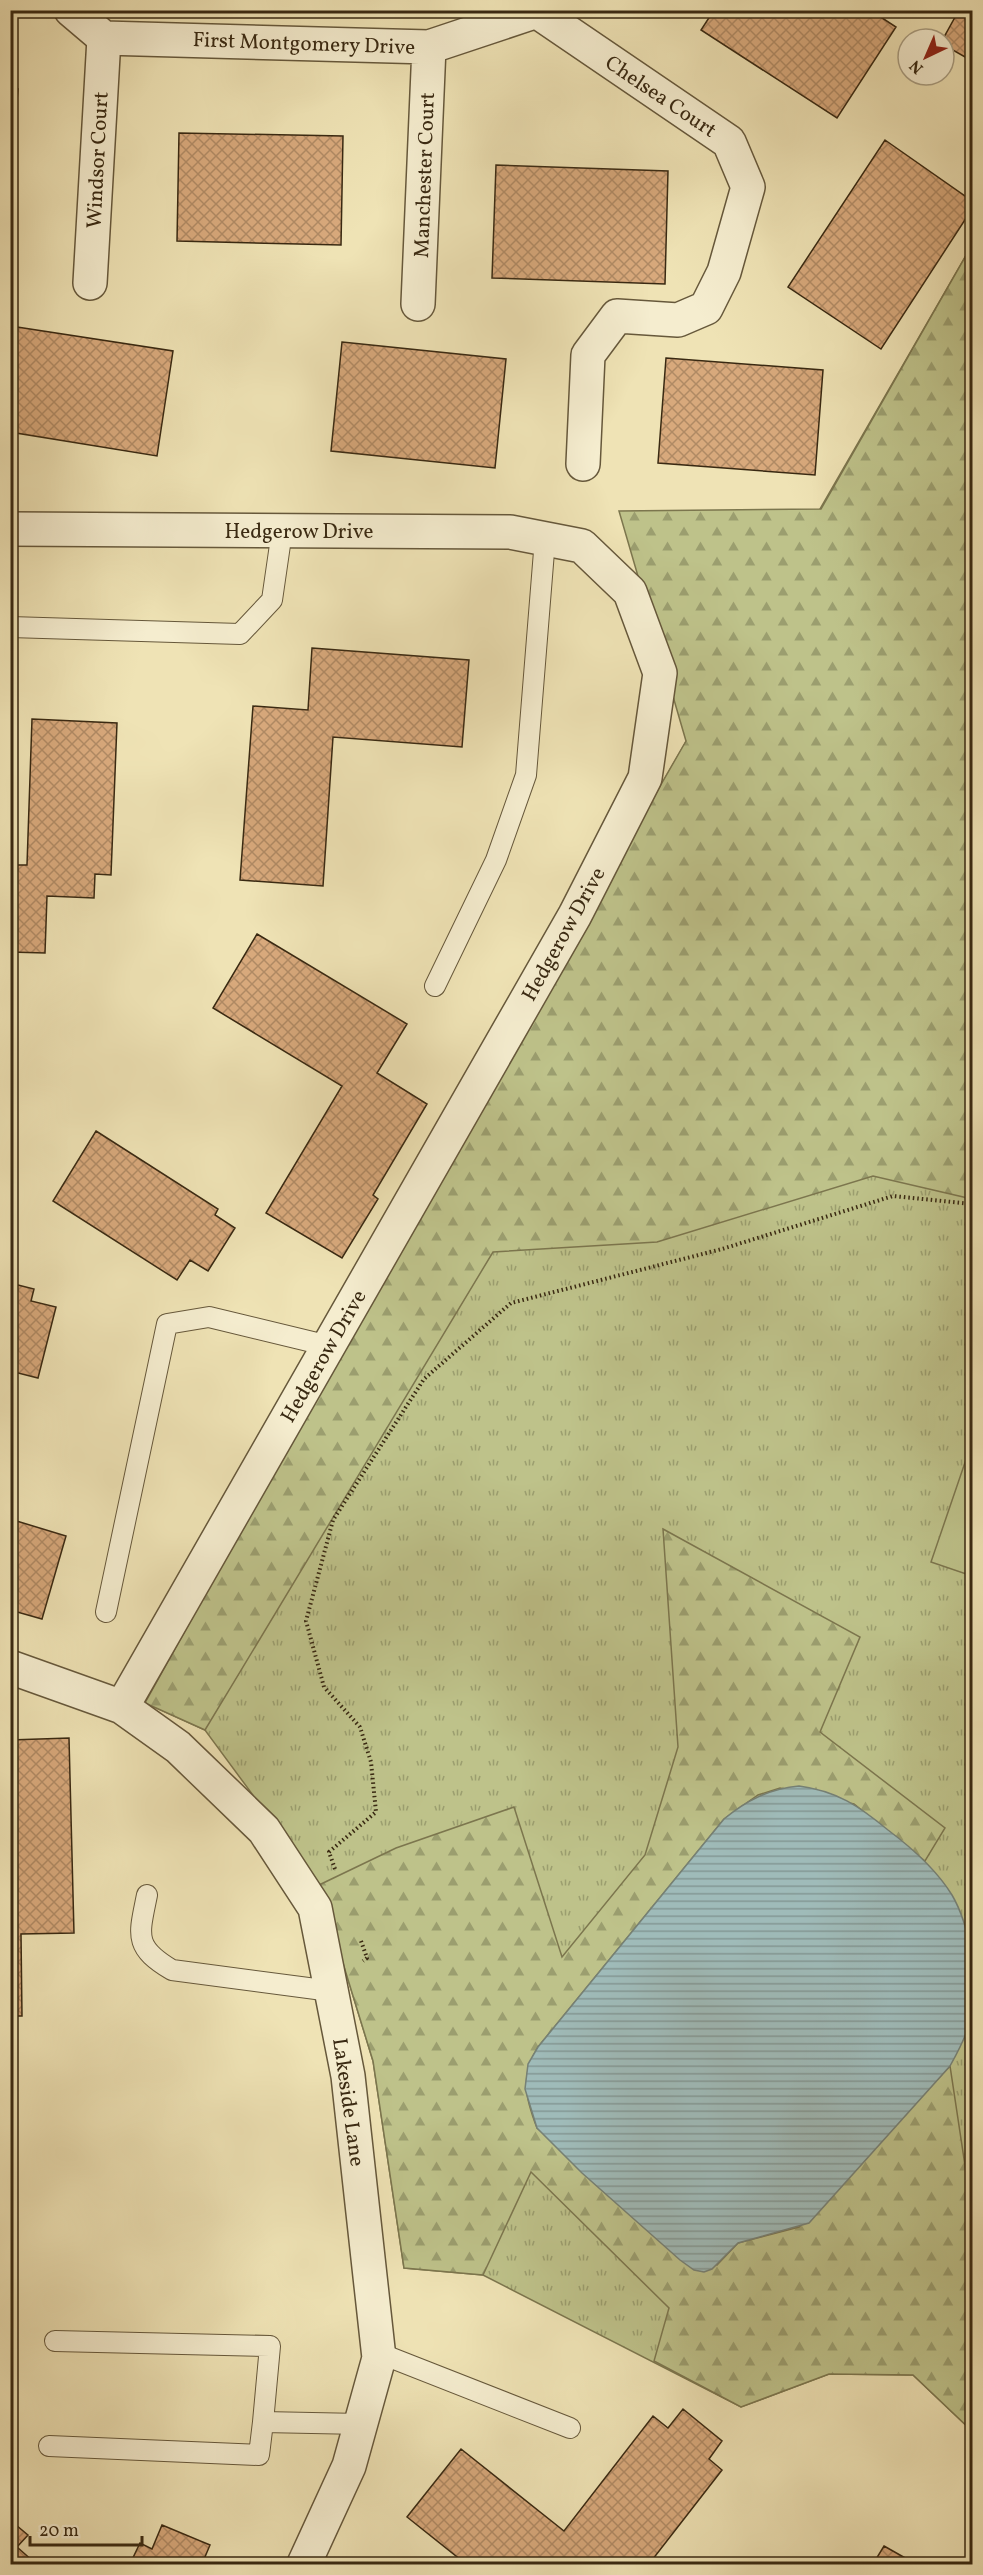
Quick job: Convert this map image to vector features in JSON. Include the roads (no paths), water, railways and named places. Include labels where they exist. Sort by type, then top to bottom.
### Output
[{"type":"street","points":[[71,10],[104,38]]},
{"type":"street","name":"First Montgomery Drive","points":[[104,38],[429,47],[539,11]]},
{"type":"street","name":"Chelsea Court","points":[[539,11],[729,142],[748,187],[724,272],[706,308],[678,320],[617,316],[588,355],[583,464]]},
{"type":"street","name":"Windsor Court","points":[[90,283],[104,38]]},
{"type":"street","name":"Manchester Court","points":[[418,303],[429,47]]},
{"type":"street","name":"Hedgerow Drive","points":[[10,530],[510,532],[582,546],[630,592],[660,673],[645,778],[575,915],[123,1707]]},
{"type":"street","points":[[10,1667],[123,1707]]},
{"type":"street","name":"Lakeside Lane","points":[[123,1707],[178,1747],[264,1830],[315,1908],[348,2076],[379,2353],[350,2466],[304,2565]]},
{"type":"lane","points":[[10,627],[240,634],[272,600],[282,531]]},
{"type":"lane","points":[[435,986],[496,860],[525,775],[545,539]]},
{"type":"lane","points":[[106,1612],[167,1324],[209,1317],[329,1346]]},
{"type":"lane","points":[[147,1895],[139,1933],[149,1957],[172,1970],[331,1991]]},
{"type":"lane","points":[[49,2446],[259,2455],[270,2346],[55,2341]]},
{"type":"lane","points":[[379,2353],[570,2428]]},
{"type":"lane","points":[[262,2422],[361,2424]]},
{"type":"water","points":[[799,1786],[825,1792],[857,1807],[915,1852],[946,1885],[958,1907],[968,1937],[975,1986],[972,2015],[966,2035],[950,2066],[809,2223],[738,2243],[712,2269],[704,2272],[694,2270],[582,2173],[537,2128],[525,2089],[528,2064],[538,2047],[724,1819],[759,1796]]}]
